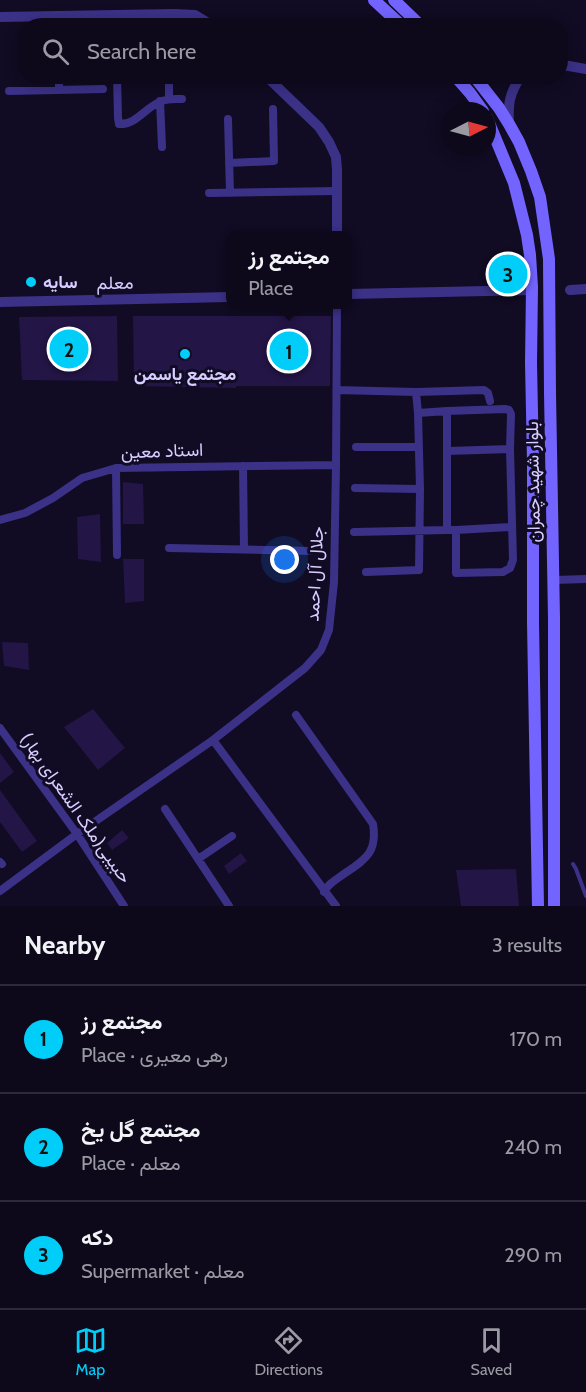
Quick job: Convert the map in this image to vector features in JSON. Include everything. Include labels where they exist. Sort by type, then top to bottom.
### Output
[{"type":"main road","points":[[374,0],[393,18]]},
{"type":"main road","points":[[394,0],[413,18]]},
{"type":"main road","points":[[462,84],[476,102]]},
{"type":"main road","name":"بلوار شهید چمران","points":[[480,84],[509,124],[531,171],[540,197],[549,259],[551,516],[554,580],[554,906]]},
{"type":"main road","name":"بلوار شهید چمران","points":[[496,140],[514,183],[531,255],[533,622],[538,906]]},
{"type":"main road","points":[[532,290],[549,289]]},
{"type":"street","points":[[135,18],[174,14],[195,15],[200,18]]},
{"type":"street","points":[[0,17],[18,18]]},
{"type":"street","points":[[568,66],[586,69]]},
{"type":"street","points":[[59,84],[59,90]]},
{"type":"street","points":[[117,84],[119,124],[122,125],[134,121],[165,100],[182,99]]},
{"type":"street","points":[[162,147],[168,84]]},
{"type":"street","points":[[274,84],[319,128],[336,157],[337,231]]},
{"type":"street","points":[[509,124],[508,104],[516,84]]},
{"type":"street","points":[[9,91],[103,89]]},
{"type":"street","points":[[229,163],[274,161],[273,109]]},
{"type":"street","points":[[228,119],[230,193]]},
{"type":"street","points":[[209,193],[337,191]]},
{"type":"street","points":[[570,290],[586,289]]},
{"type":"street","points":[[352,294],[532,290]]},
{"type":"street","name":"معلم","points":[[0,302],[226,297]]},
{"type":"street","name":"جلال آل احمد","points":[[0,891],[77,834],[213,740],[305,668],[321,650],[329,630],[334,582],[337,309]]},
{"type":"street","points":[[337,390],[416,392],[484,390],[488,393],[490,401]]},
{"type":"street","points":[[366,573],[419,570],[420,489],[416,392]]},
{"type":"street","points":[[418,413],[447,411],[505,409],[509,410],[511,414],[513,560],[510,568],[503,572],[456,573],[451,530],[447,411]]},
{"type":"street","points":[[356,447],[419,447]]},
{"type":"street","points":[[448,451],[510,449]]},
{"type":"street","name":"استاد معین","points":[[0,520],[25,513],[53,498],[82,478],[116,468],[336,465]]},
{"type":"street","points":[[243,466],[243,549]]},
{"type":"street","points":[[116,468],[117,555]]},
{"type":"street","points":[[355,488],[420,489]]},
{"type":"street","points":[[354,532],[513,527]]},
{"type":"street","points":[[169,548],[311,551]]},
{"type":"street","points":[[554,580],[586,579]]},
{"type":"street","points":[[296,715],[370,818],[374,830],[375,840],[372,849],[363,860],[328,885],[324,892]]},
{"type":"street","name":"حبیبی(ملک الشعرای بهار)","points":[[0,728],[77,834],[124,906]]},
{"type":"street","points":[[213,740],[336,906]]},
{"type":"street","points":[[165,809],[229,906]]},
{"type":"street","points":[[198,859],[232,836]]},
{"type":"lane","points":[[573,864],[586,896]]},
{"type":"building","points":[[117,316],[118,381],[22,380],[19,317]]},
{"type":"building","points":[[133,316],[331,316],[330,386],[236,386],[236,388],[134,386]]},
{"type":"building","points":[[123,482],[143,484],[144,524],[123,524]]},
{"type":"building","points":[[100,514],[101,562],[78,559],[77,517]]},
{"type":"building","points":[[123,559],[144,559],[144,601],[125,603]]},
{"type":"building","points":[[2,642],[28,643],[29,670],[4,666]]},
{"type":"building","points":[[93,709],[125,748],[98,770],[64,727]]},
{"type":"building","points":[[0,753],[14,772],[0,783]]},
{"type":"building","points":[[0,790],[37,841],[22,852],[0,822]]},
{"type":"building","points":[[122,830],[129,838],[112,850],[107,843]]},
{"type":"building","points":[[241,853],[247,861],[229,874],[224,866]]},
{"type":"building","points":[[516,869],[519,906],[461,906],[456,870]]},
{"type":"place","name":"دکه","points":[[508,274]]},
{"type":"place","name":"سایه","points":[[31,282]]},
{"type":"place","name":"مجتمع گل یخ","points":[[69,349]]},
{"type":"place","name":"مجتمع رز","points":[[289,351]]},
{"type":"place","name":"مجتمع یاسمن","points":[[185,354]]}]
